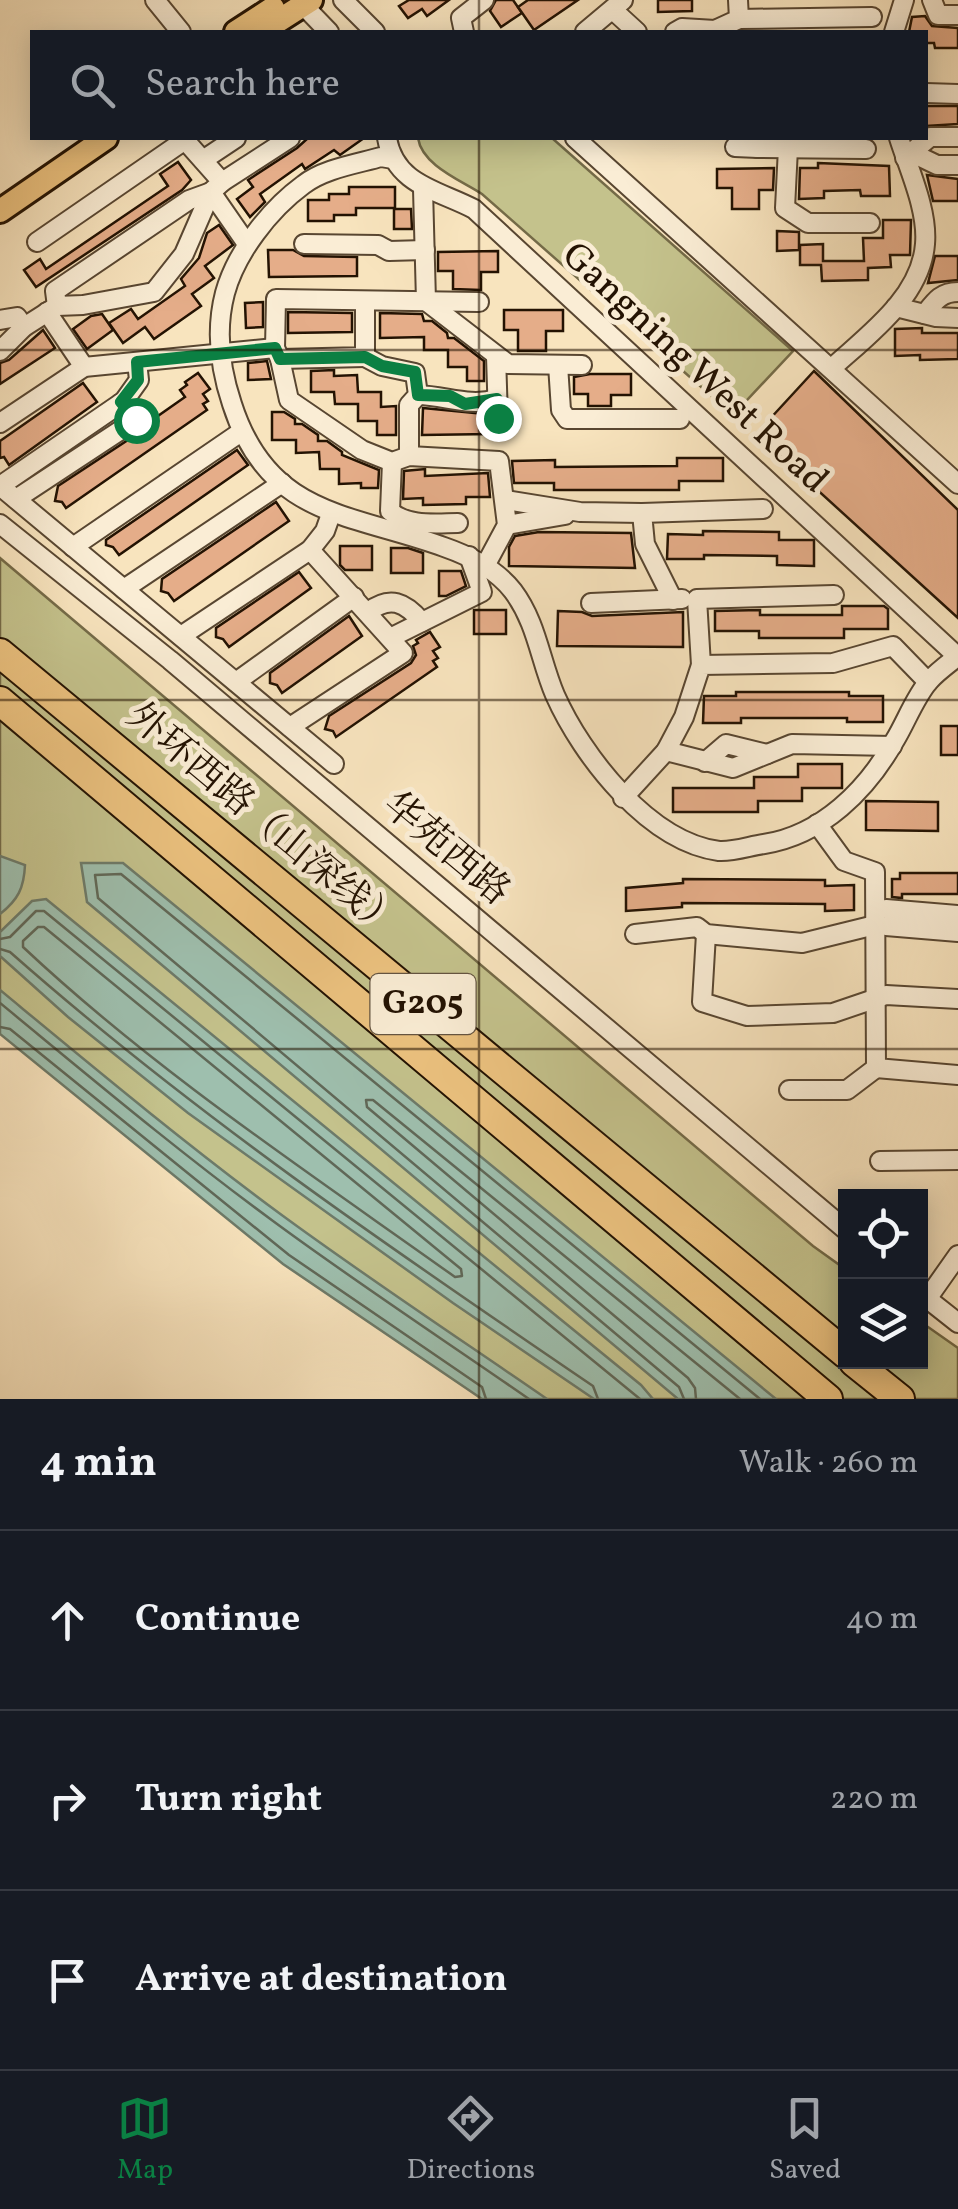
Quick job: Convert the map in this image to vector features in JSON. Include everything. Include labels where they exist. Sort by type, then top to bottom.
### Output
[{"type":"highway","name":"外环西路（山深线）","points":[[0,653],[838,1347]]},
{"type":"highway","name":"外环西路（山深线）","points":[[0,702],[828,1399]]},
{"type":"highway","points":[[863,1369],[900,1399]]},
{"type":"main road","points":[[240,30],[299,1]]},
{"type":"main road","points":[[264,30],[299,1]]},
{"type":"main road","points":[[0,194],[79,140]]},
{"type":"main road","points":[[0,211],[103,140]]},
{"type":"street","points":[[155,0],[178,30]]},
{"type":"street","points":[[343,0],[373,30]]},
{"type":"street","points":[[464,30],[461,18],[484,0]]},
{"type":"street","points":[[895,30],[904,0]]},
{"type":"street","points":[[932,0],[938,15],[958,15]]},
{"type":"street","points":[[299,1],[327,30]]},
{"type":"street","points":[[587,30],[618,5],[636,30]]},
{"type":"street","points":[[716,30],[738,10],[872,17]]},
{"type":"street","points":[[678,30],[704,30]]},
{"type":"street","points":[[928,93],[958,94]]},
{"type":"street","points":[[928,139],[958,137]]},
{"type":"street","points":[[36,242],[183,140]]},
{"type":"street","points":[[185,140],[203,160],[247,244]]},
{"type":"street","points":[[203,160],[233,140]]},
{"type":"street","points":[[84,367],[52,308],[55,291],[189,200],[216,187],[287,140]]},
{"type":"street","name":"Gangning West Road","points":[[388,140],[393,159],[423,189],[474,209],[958,657]]},
{"type":"street","points":[[578,140],[958,484]]},
{"type":"street","points":[[833,367],[896,306],[915,278],[925,244],[908,156],[900,140]]},
{"type":"street","points":[[908,156],[927,140]]},
{"type":"street","points":[[735,147],[758,143],[788,148],[866,149]]},
{"type":"street","points":[[788,148],[784,208],[808,223],[870,223]]},
{"type":"street","points":[[908,156],[937,165],[958,165]]},
{"type":"street","points":[[393,159],[381,157],[304,183],[247,244],[230,276],[219,317],[224,383],[240,432],[260,463],[282,483],[330,514],[402,532],[469,556],[512,590],[535,629],[556,696],[623,798],[668,833],[720,851],[780,842],[840,811],[892,746],[928,682],[958,657]]},
{"type":"street","points":[[0,351],[24,327],[52,308],[154,292],[184,254],[216,187]]},
{"type":"street","points":[[423,189],[426,301]]},
{"type":"street","points":[[304,244],[378,244],[390,251],[425,250]]},
{"type":"street","points":[[925,314],[936,298],[958,292]]},
{"type":"street","points":[[479,302],[276,299],[278,354],[290,400],[362,450],[400,459],[500,462],[507,525],[485,566]]},
{"type":"street","points":[[365,301],[365,357]]},
{"type":"street","points":[[426,301],[508,364],[582,365]]},
{"type":"street","points":[[896,306],[958,318]]},
{"type":"street","points":[[0,320],[16,317],[24,327]]},
{"type":"street","points":[[0,423],[84,367],[220,353],[365,357],[382,366],[415,372],[418,395],[409,405],[390,511],[394,516],[425,524],[458,523]]},
{"type":"street","points":[[418,395],[450,396],[465,404],[497,409],[496,356]]},
{"type":"street","points":[[137,362],[138,380],[121,402],[0,486],[334,764]]},
{"type":"street","points":[[558,365],[561,410],[567,418],[680,419]]},
{"type":"street","points":[[16,499],[136,420],[121,402]]},
{"type":"street","points":[[73,546],[240,432]]},
{"type":"street","points":[[124,589],[282,483]]},
{"type":"street","points":[[506,500],[580,512],[763,509]]},
{"type":"street","points":[[507,525],[580,512]]},
{"type":"street","points":[[642,513],[645,544],[673,600]]},
{"type":"street","points":[[181,636],[310,550],[325,532],[330,514]]},
{"type":"street","name":"华苑西路","points":[[0,524],[170,660],[838,1223]]},
{"type":"street","points":[[290,727],[404,653],[310,550]]},
{"type":"street","points":[[392,637],[482,592],[469,556]]},
{"type":"street","points":[[592,603],[834,595]]},
{"type":"street","points":[[236,682],[354,597]]},
{"type":"street","points":[[623,798],[666,752],[684,717],[701,665],[697,599]]},
{"type":"street","points":[[368,612],[393,601],[408,606],[422,622]]},
{"type":"street","points":[[701,665],[833,663],[935,637]]},
{"type":"street","points":[[894,646],[928,682]]},
{"type":"street","points":[[666,752],[733,768],[792,744],[892,746]]},
{"type":"street","points":[[818,824],[844,861],[875,872],[882,920],[882,1069]]},
{"type":"street","points":[[636,934],[697,927],[706,934],[802,944],[882,920],[958,914]]},
{"type":"street","points":[[882,920],[958,932]]},
{"type":"street","points":[[706,934],[702,1002],[747,1016],[833,1013],[881,997],[958,999]]},
{"type":"street","points":[[789,1090],[848,1090],[882,1069],[958,1075]]},
{"type":"street","points":[[880,1161],[958,1160]]},
{"type":"street","points":[[928,1291],[958,1254]]},
{"type":"street","points":[[928,1299],[958,1323]]},
{"type":"shaded area","points":[[419,140],[554,140],[793,351],[733,415],[482,194],[434,164]]},
{"type":"shaded area","points":[[0,558],[838,1264],[838,1369],[928,1369],[928,1327],[958,1348],[958,1399],[502,1399],[0,1022]]},
{"type":"water","points":[[0,856],[25,865],[19,893],[0,914]]},
{"type":"water","points":[[81,863],[123,863],[776,1399],[678,1399],[87,902]]},
{"type":"water","points":[[46,899],[641,1385],[653,1399],[594,1399],[188,1113],[68,1017],[0,956],[0,932],[32,901]]},
{"type":"water","points":[[0,990],[279,1213],[547,1399],[482,1399],[283,1264],[0,1034]]},
{"type":"building","points":[[409,0],[449,0],[427,16],[422,9],[408,18],[399,6]]},
{"type":"building","points":[[496,0],[513,0],[522,13],[501,27],[490,11]]},
{"type":"building","points":[[528,0],[578,0],[534,30],[518,7]]},
{"type":"building","points":[[658,0],[692,0],[692,11],[658,12]]},
{"type":"building","points":[[925,16],[932,26],[958,28],[958,48],[935,48],[934,43],[928,43],[928,30],[909,30],[912,17]]},
{"type":"building","points":[[928,106],[958,106],[958,124],[928,126]]},
{"type":"building","points":[[306,140],[361,140],[340,155],[334,150],[305,169],[302,164],[260,194],[265,202],[250,217],[237,199],[253,187],[248,180]]},
{"type":"building","points":[[178,162],[191,180],[182,190],[36,287],[24,270],[40,259],[46,269],[168,186],[160,174]]},
{"type":"building","points":[[818,163],[889,166],[890,196],[861,196],[860,190],[824,191],[824,198],[799,199],[800,168],[818,168]]},
{"type":"building","points":[[774,168],[773,190],[759,190],[759,209],[732,209],[732,188],[717,188],[717,169]]},
{"type":"building","points":[[927,175],[958,179],[958,201],[933,201]]},
{"type":"building","points":[[349,187],[395,187],[395,208],[356,208],[356,215],[334,215],[334,221],[308,221],[308,200],[329,200],[329,194],[349,194]]},
{"type":"building","points":[[394,209],[411,209],[412,229],[394,229]]},
{"type":"building","points":[[883,220],[911,220],[910,255],[890,255],[891,267],[868,268],[868,280],[822,281],[821,265],[800,265],[800,245],[823,244],[823,261],[864,261],[863,238],[883,238]]},
{"type":"building","points":[[219,225],[233,245],[205,266],[214,278],[192,294],[201,306],[154,339],[145,327],[123,343],[109,323],[131,309],[138,319],[185,286],[181,279],[199,258],[207,233]]},
{"type":"building","points":[[777,231],[799,232],[799,250],[777,251]]},
{"type":"building","points":[[268,250],[293,250],[304,256],[357,257],[357,276],[269,277]]},
{"type":"building","points":[[498,251],[498,272],[481,272],[481,290],[453,289],[453,271],[438,271],[438,252]]},
{"type":"building","points":[[935,256],[958,256],[958,280],[928,283]]},
{"type":"building","points":[[263,302],[263,327],[246,328],[245,303]]},
{"type":"building","points":[[504,310],[563,310],[563,331],[546,331],[546,351],[518,351],[518,330],[504,330]]},
{"type":"building","points":[[288,312],[352,313],[352,332],[288,333]]},
{"type":"building","points":[[380,313],[422,314],[424,321],[432,321],[448,338],[454,338],[484,361],[484,381],[467,381],[467,367],[448,367],[448,350],[424,350],[424,337],[380,338]]},
{"type":"building","points":[[102,314],[113,330],[87,349],[73,329],[91,316]]},
{"type":"building","points":[[922,328],[922,333],[958,333],[958,359],[895,356],[895,329]]},
{"type":"building","points":[[43,330],[55,348],[0,384],[0,363],[9,360]]},
{"type":"building","points":[[267,361],[271,379],[248,380],[248,363]]},
{"type":"building","points":[[334,370],[334,376],[357,375],[358,392],[381,392],[381,407],[396,406],[396,435],[377,435],[377,421],[358,421],[358,404],[335,404],[334,392],[311,392],[311,371]]},
{"type":"building","points":[[814,371],[958,510],[958,618],[756,434]]},
{"type":"building","points":[[198,373],[210,389],[203,394],[208,401],[203,404],[207,410],[66,508],[55,501],[58,486],[185,397],[180,390]]},
{"type":"building","points":[[631,374],[631,395],[611,395],[611,406],[588,406],[588,394],[574,394],[574,377]]},
{"type":"building","points":[[83,383],[97,402],[9,465],[4,457],[0,458],[0,441]]},
{"type":"building","points":[[423,408],[485,414],[490,434],[422,435]]},
{"type":"building","points":[[272,412],[284,412],[295,419],[295,424],[302,424],[318,435],[318,441],[327,441],[342,455],[379,470],[378,488],[361,488],[361,483],[339,484],[339,469],[320,469],[319,452],[296,453],[296,440],[272,440]]},
{"type":"building","points":[[237,450],[248,465],[119,555],[106,545],[106,540]]},
{"type":"building","points":[[677,458],[723,458],[723,481],[679,481],[679,490],[554,490],[554,483],[514,483],[512,461],[555,460],[555,467],[677,466]]},
{"type":"building","points":[[425,469],[425,476],[488,473],[490,497],[466,497],[466,504],[423,505],[423,498],[403,499],[404,471]]},
{"type":"building","points":[[276,502],[289,521],[174,601],[161,591],[162,579]]},
{"type":"building","points":[[703,531],[779,532],[779,540],[814,540],[814,566],[777,565],[777,556],[667,559],[668,534],[703,535]]},
{"type":"building","points":[[539,532],[631,533],[635,568],[509,566],[509,547],[515,536]]},
{"type":"building","points":[[340,546],[372,546],[372,570],[345,570],[340,565]]},
{"type":"building","points":[[391,548],[423,553],[423,573],[391,573]]},
{"type":"building","points":[[439,571],[461,571],[466,586],[439,596]]},
{"type":"building","points":[[299,572],[311,588],[229,647],[216,637],[216,628]]},
{"type":"building","points":[[842,606],[884,606],[888,609],[888,629],[844,629],[844,638],[759,638],[759,631],[715,631],[715,611],[842,615]]},
{"type":"building","points":[[474,610],[506,610],[506,634],[474,634]]},
{"type":"building","points":[[558,611],[592,616],[683,612],[683,647],[557,646]]},
{"type":"building","points":[[349,616],[362,636],[282,693],[270,683],[270,673]]},
{"type":"building","points":[[430,632],[440,647],[433,651],[438,658],[433,661],[437,667],[336,737],[333,731],[325,729],[329,716],[411,663],[416,655],[416,640]]},
{"type":"building","points":[[736,692],[849,692],[849,696],[883,696],[883,722],[741,718],[741,723],[703,723],[704,696],[736,696]]},
{"type":"building","points":[[941,726],[958,726],[958,755],[941,755]]},
{"type":"building","points":[[798,764],[842,764],[842,788],[802,788],[802,801],[758,801],[758,812],[673,812],[673,788],[754,788],[754,777],[798,777]]},
{"type":"building","points":[[866,801],[938,802],[938,831],[866,830]]},
{"type":"building","points":[[900,873],[958,873],[958,894],[892,897],[892,879],[900,879]]},
{"type":"building","points":[[683,879],[825,880],[825,886],[854,885],[854,910],[825,911],[825,904],[682,903],[682,907],[626,911],[626,888],[683,883]]},
{"type":"route","points":[[136,420],[121,402],[138,380],[137,362],[275,348],[280,359],[365,357],[382,366],[415,372],[418,395],[450,396],[465,404],[497,399],[498,418]]}]
